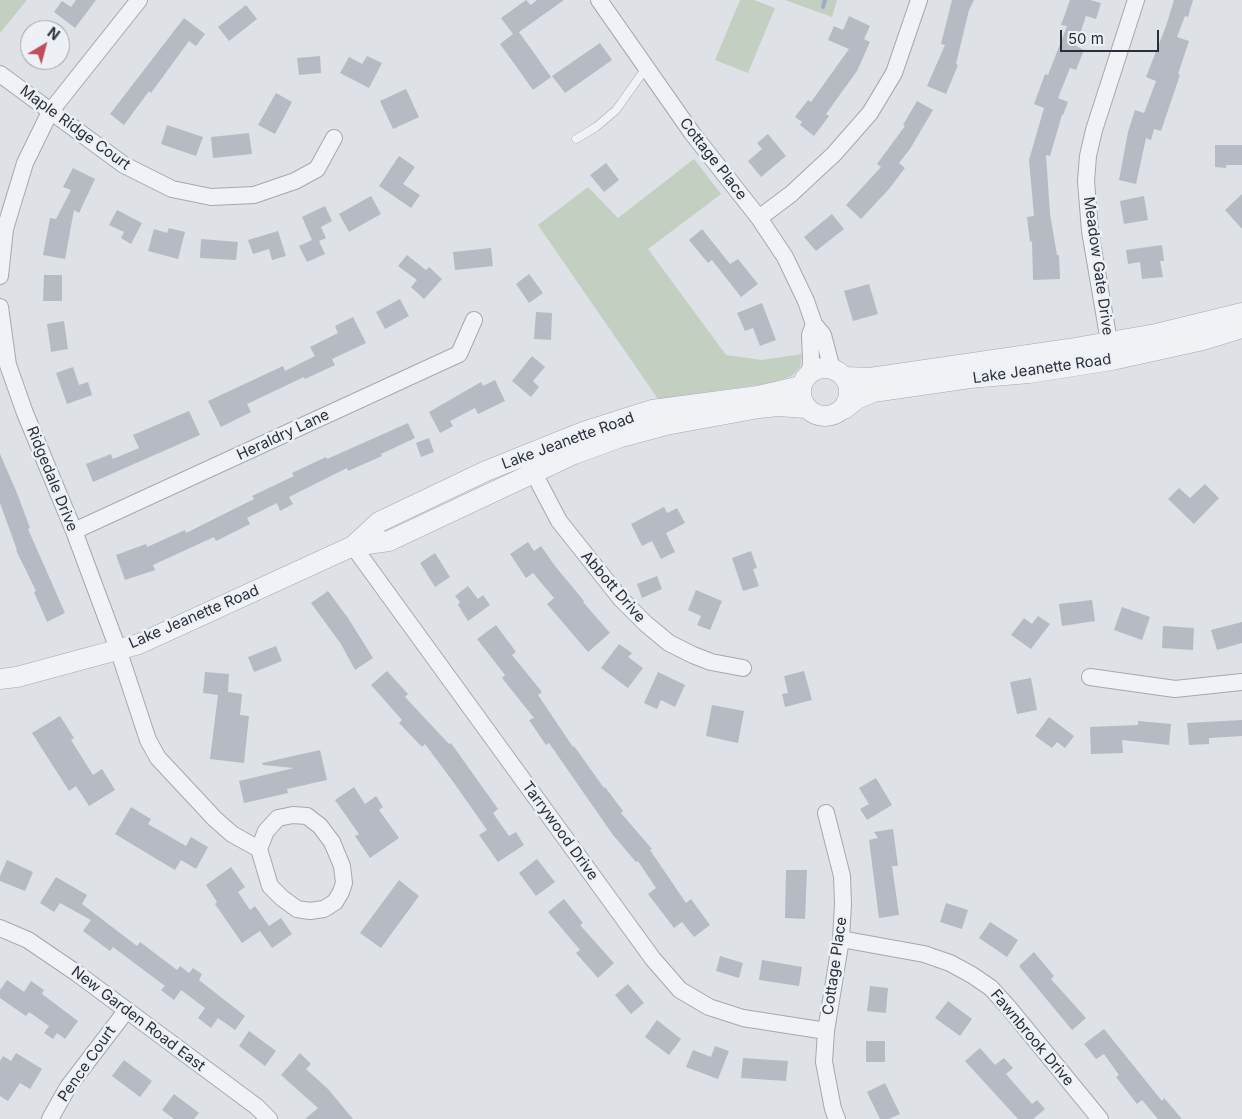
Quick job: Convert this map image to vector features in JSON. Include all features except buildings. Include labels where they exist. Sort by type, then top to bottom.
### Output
[{"type":"street","points":[[0,276],[5,230],[22,173],[50,112],[139,0]]},
{"type":"street","name":"Cottage Place","points":[[599,0],[692,133],[759,218],[784,257],[806,301],[814,324],[823,335],[838,373]]},
{"type":"street","points":[[759,218],[791,194],[834,154],[870,113],[894,72],[919,0]]},
{"type":"street","name":"Meadow Gate Drive","points":[[1110,351],[1090,231],[1086,181],[1088,156],[1094,130],[1136,0]]},
{"type":"street","name":"Maple Ridge Court","points":[[0,74],[124,165],[172,189],[211,197],[254,195],[295,181],[317,169],[334,138]]},
{"type":"street","name":"Ridgedale Drive","points":[[0,306],[8,365],[25,413],[74,531],[140,711],[148,740],[158,758],[215,819],[232,834],[258,849]]},
{"type":"street","name":"Lake Jeanette Road","points":[[844,408],[857,399],[873,392],[970,378],[1028,373],[1110,351],[1156,334],[1242,313]]},
{"type":"street","name":"Heraldry Lane","points":[[74,531],[458,354],[474,320]]},
{"type":"street","name":"Cottage Place","points":[[806,379],[812,360],[810,335],[814,324]]},
{"type":"street","name":"Lake Jeanette Road","points":[[838,373],[870,378],[1186,344],[1242,328]]},
{"type":"street","points":[[817,369],[838,373],[849,385],[850,393],[844,408],[837,414],[829,417],[813,413],[806,408],[801,394],[806,379],[817,369]]},
{"type":"street","name":"Lake Jeanette Road","points":[[0,679],[17,678],[139,644],[353,546],[389,541],[530,464],[582,432],[652,410],[758,396],[806,379]]},
{"type":"street","name":"Lake Jeanette Road","points":[[530,464],[576,453],[666,424],[759,408],[778,406],[806,408]]},
{"type":"street","name":"Abbott Drive","points":[[530,464],[559,521],[621,599],[646,624],[669,643],[693,655],[711,662],[743,668]]},
{"type":"street","name":"Tarrywood Drive","points":[[353,546],[654,959],[680,990],[709,1008],[743,1018],[826,1031]]},
{"type":"street","points":[[1090,677],[1175,688],[1242,682]]},
{"type":"street","name":"Cottage Place","points":[[826,813],[842,876],[841,939],[826,1031],[824,1062],[833,1109],[837,1119]]},
{"type":"street","points":[[292,815],[307,816],[320,826],[332,842],[342,866],[344,883],[341,892],[335,902],[324,909],[310,911],[297,909],[270,886],[258,849],[266,831],[278,818],[292,815]]},
{"type":"street","name":"New Garden Road East","points":[[0,928],[35,945],[78,974],[257,1107],[269,1119]]},
{"type":"street","name":"Fawnbrook Drive","points":[[841,939],[924,954],[950,963],[992,988],[1100,1119]]},
{"type":"street","name":"Pence Court","points":[[50,1119],[68,1087],[126,1011]]},
{"type":"lane","points":[[576,138],[596,127],[616,110],[646,68]]},
{"type":"green space","points":[[0,0],[27,0],[0,33]]},
{"type":"green space","points":[[740,0],[754,0],[775,8],[748,73],[715,60]]},
{"type":"green space","points":[[785,0],[837,0],[832,17]]},
{"type":"green space","points":[[694,159],[721,194],[648,249],[726,355],[762,360],[802,354],[800,367],[792,376],[771,383],[658,399],[538,225],[588,187],[618,218]]},
{"type":"waterway","points":[[823,7],[825,0]]}]
